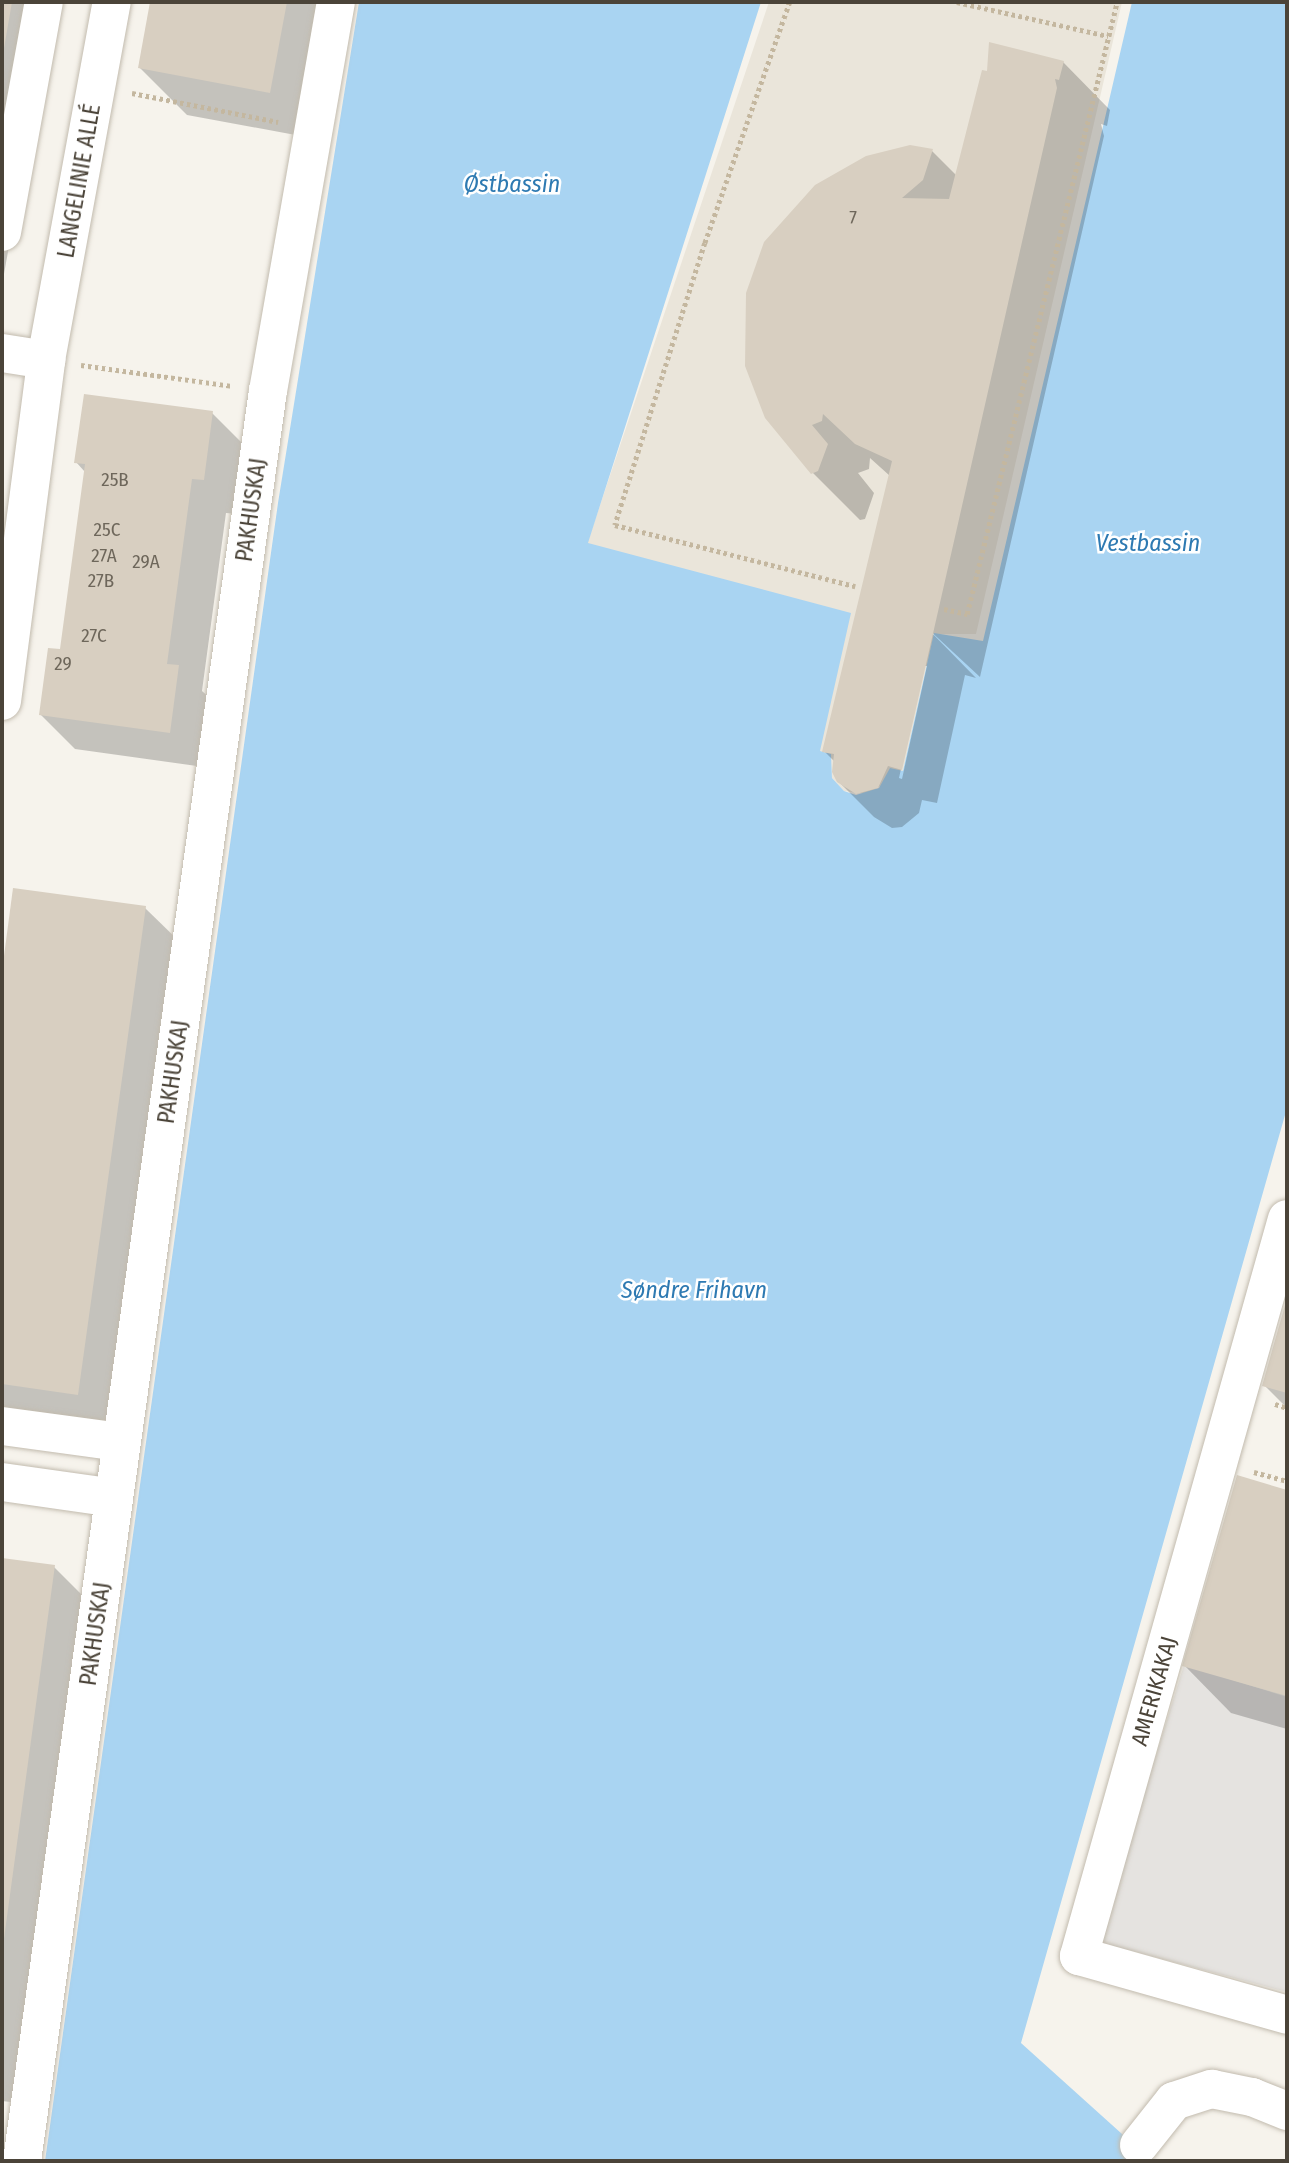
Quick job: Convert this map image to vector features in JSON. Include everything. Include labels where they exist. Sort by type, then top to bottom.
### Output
[{"type":"street","points":[[2,232],[44,2]]},
{"type":"street","name":"LANGELINIE ALLÉ","points":[[2,701],[46,360],[112,2]]},
{"type":"street","name":"PAKHUSKAJ","points":[[16,2149],[114,1498],[268,391],[337,2]]},
{"type":"street","points":[[2,353],[46,360]]},
{"type":"street","name":"AMERIKAKAJ","points":[[1287,1219],[1079,1956],[1287,2015]]},
{"type":"street","points":[[2,1426],[121,1443]]},
{"type":"street","points":[[2,1482],[114,1498]]},
{"type":"street","points":[[1139,2145],[1174,2101],[1212,2089],[1252,2096],[1287,2111]]},
{"type":"path","points":[[790,2],[705,243],[615,525],[855,586]]},
{"type":"path","points":[[957,2],[1108,36]]},
{"type":"path","points":[[944,609],[967,614],[1116,2]]},
{"type":"path","points":[[97,86],[313,128]]},
{"type":"path","points":[[46,360],[268,391]]},
{"type":"shaded area","points":[[769,2],[1122,2],[976,634],[934,634],[903,771],[868,794],[844,791],[832,778],[831,755],[820,751],[587,544]]},
{"type":"shaded area","points":[[1184,1665],[1287,1697],[1287,1992],[1098,1942]]},
{"type":"water","name":"Søndre Frihavn","points":[[359,2],[761,2],[588,543],[851,613],[820,751],[831,754],[832,778],[844,791],[856,795],[879,788],[890,768],[903,771],[934,633],[983,641],[1132,2],[1287,2],[1287,1108],[1021,2043],[1152,2161],[45,2161],[278,503]]},
{"type":"building","points":[[2,2],[12,2],[3,54],[2,54]]},
{"type":"building","points":[[150,2],[287,2],[270,93],[138,68]]},
{"type":"building","points":[[989,42],[1064,61],[1059,80],[1055,79],[1057,88],[902,770],[888,766],[878,788],[856,794],[837,782],[832,772],[834,754],[822,752],[892,461],[855,444],[823,414],[822,421],[812,425],[828,444],[818,471],[811,474],[765,418],[745,366],[746,293],[764,242],[815,185],[866,156],[910,145],[933,149],[923,180],[902,198],[949,199],[982,70],[987,71]]},
{"type":"building","points":[[84,394],[213,411],[204,480],[192,479],[167,664],[179,665],[170,733],[39,715],[48,648],[60,649],[85,464],[74,463]]},
{"type":"building","points":[[13,888],[146,906],[78,1395],[2,1384],[2,971]]},
{"type":"building","points":[[1287,1298],[1287,1393],[1262,1386]]},
{"type":"building","points":[[1237,1475],[1287,1490],[1287,1696],[1182,1666]]},
{"type":"building","points":[[2,1558],[55,1565],[3,1946],[2,1946]]},
{"type":"water label","name":"Østbassin","points":[[512,185]]},
{"type":"water label","name":"Vestbassin","points":[[1148,544]]}]
